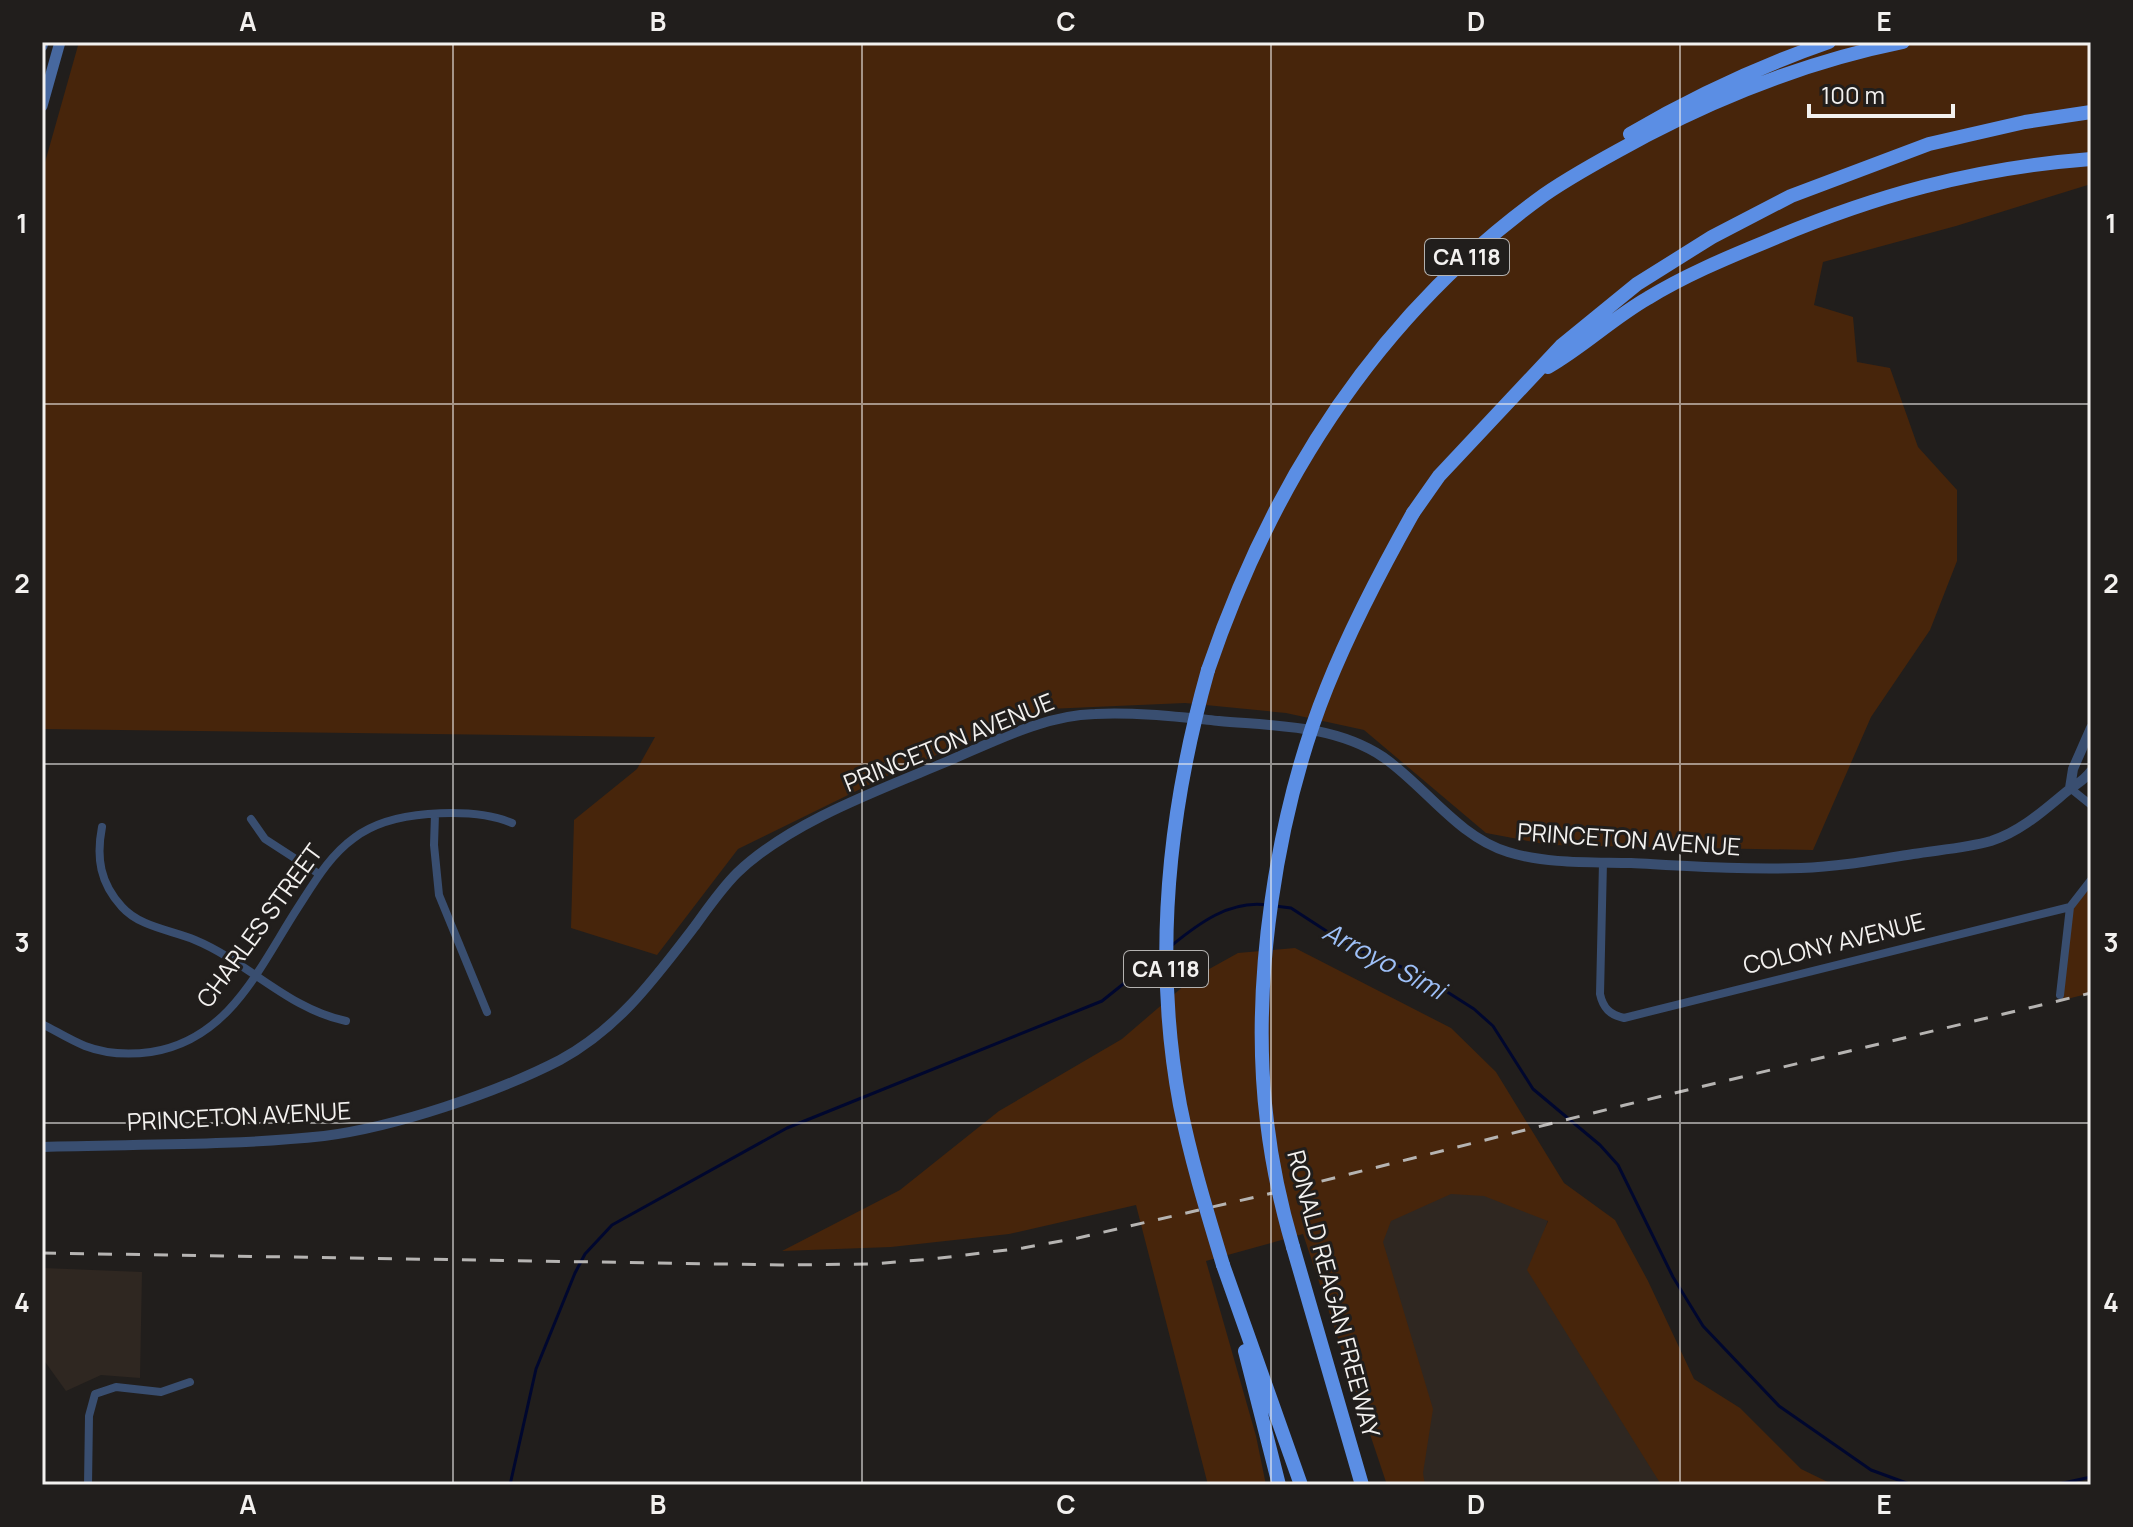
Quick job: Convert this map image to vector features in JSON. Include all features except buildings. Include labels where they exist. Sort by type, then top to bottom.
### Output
[{"type":"highway","points":[[1547,193],[1591,158],[1690,99],[1761,66],[1829,42]]},
{"type":"highway","name":"CA 118","points":[[1279,1485],[1223,1265],[1196,1178],[1180,1105],[1173,1060],[1166,961],[1167,898],[1178,801],[1208,670],[1229,609],[1262,535],[1303,458],[1349,389],[1437,286],[1477,248],[1547,193],[1626,146],[1728,95],[1803,68],[1903,42]]},
{"type":"highway","name":"RONALD REAGAN FREEWAY","points":[[1362,1485],[1293,1247],[1273,1165],[1264,1078],[1265,972],[1280,853],[1306,745],[1326,688],[1366,601],[1413,513],[1439,476],[1561,346],[1637,284],[1712,237],[1791,196],[1929,144],[2025,122],[2091,112]]},
{"type":"highway","points":[[1534,375],[1669,286],[1803,226],[1937,181],[2091,159]]},
{"type":"highway","points":[[1223,1265],[1301,1485]]},
{"type":"main road","points":[[42,106],[60,42]]},
{"type":"street","name":"PRINCETON AVENUE","points":[[42,1147],[328,1135],[395,1122],[504,1085],[559,1060],[613,1024],[645,992],[738,872],[775,844],[851,802],[1045,722],[1070,716],[1178,717],[1295,727],[1352,740],[1390,762],[1467,830],[1496,848],[1531,858],[1603,862],[1803,868],[1972,845],[2009,834],[2026,824],[2086,779],[2091,771]]},
{"type":"street","points":[[2091,728],[2073,769],[2070,788],[2091,805]]},
{"type":"street","points":[[435,814],[434,845],[439,895],[487,1012]]},
{"type":"street","name":"CHARLES STREET","points":[[42,1024],[85,1046],[102,1051],[132,1054],[165,1050],[209,1030],[225,1016],[255,976],[319,874],[337,851],[356,836],[401,817],[435,814],[491,815],[512,823]]},
{"type":"street","points":[[251,819],[265,839],[319,874]]},
{"type":"street","points":[[102,827],[98,853],[101,872],[122,906],[145,922],[203,943],[313,1012],[346,1021]]},
{"type":"street","name":"COLONY AVENUE","points":[[1603,862],[1600,994],[1602,1004],[1609,1012],[1624,1018],[2070,907]]},
{"type":"street","points":[[2060,995],[2070,907],[2091,880]]},
{"type":"street","points":[[88,1485],[89,1416],[95,1394],[116,1387],[161,1392],[190,1382]]},
{"type":"shaded area","points":[[79,42],[2091,42],[2091,184],[1956,226],[1823,262],[1814,305],[1853,317],[1857,362],[1890,368],[1918,447],[1957,490],[1957,561],[1930,630],[1871,717],[1813,850],[1549,845],[1486,833],[1364,730],[1286,713],[1185,703],[1048,709],[893,773],[738,849],[657,955],[571,928],[574,820],[637,769],[655,737],[42,729],[42,173]]},
{"type":"shaded area","points":[[2091,880],[2091,993],[2059,1001],[2070,907]]},
{"type":"shaded area","points":[[1295,948],[1451,1028],[1496,1072],[1564,1183],[1615,1220],[1648,1281],[1694,1379],[1740,1408],[1801,1469],[1834,1485],[1660,1483],[1527,1270],[1548,1221],[1484,1196],[1451,1194],[1391,1221],[1383,1242],[1433,1409],[1423,1473],[1425,1485],[1387,1485],[1303,1234],[1206,1261],[1256,1436],[1266,1485],[1208,1485],[1136,1205],[1009,1234],[891,1247],[782,1251],[900,1190],[999,1111],[1122,1039],[1193,978],[1238,953]]},
{"type":"shaded area","points":[[1453,1184],[1549,1216],[1534,1266],[1683,1485],[1419,1485],[1367,1208]]},
{"type":"shaded area","points":[[43,1268],[142,1272],[140,1378],[101,1375],[66,1391],[43,1359]]},
{"type":"waterway","name":"Arroyo Simi","points":[[1171,946],[1216,915],[1240,906],[1267,905]]},
{"type":"waterway","name":"Arroyo Simi","points":[[1275,906],[1291,908],[1351,947],[1419,974],[1474,1009],[1493,1026],[1533,1089],[1600,1145],[1618,1165],[1673,1277],[1703,1326],[1779,1406],[1871,1470],[1912,1485]]},
{"type":"waterway","points":[[510,1485],[536,1369],[585,1254],[612,1225],[787,1128],[1102,1001],[1162,953]]},
{"type":"waterway","name":"Arroyo Simi","points":[[2054,1485],[2091,1477]]},
{"type":"railway","points":[[42,1253],[782,1265],[872,1264],[1023,1248],[1290,1189],[2091,993]]}]
